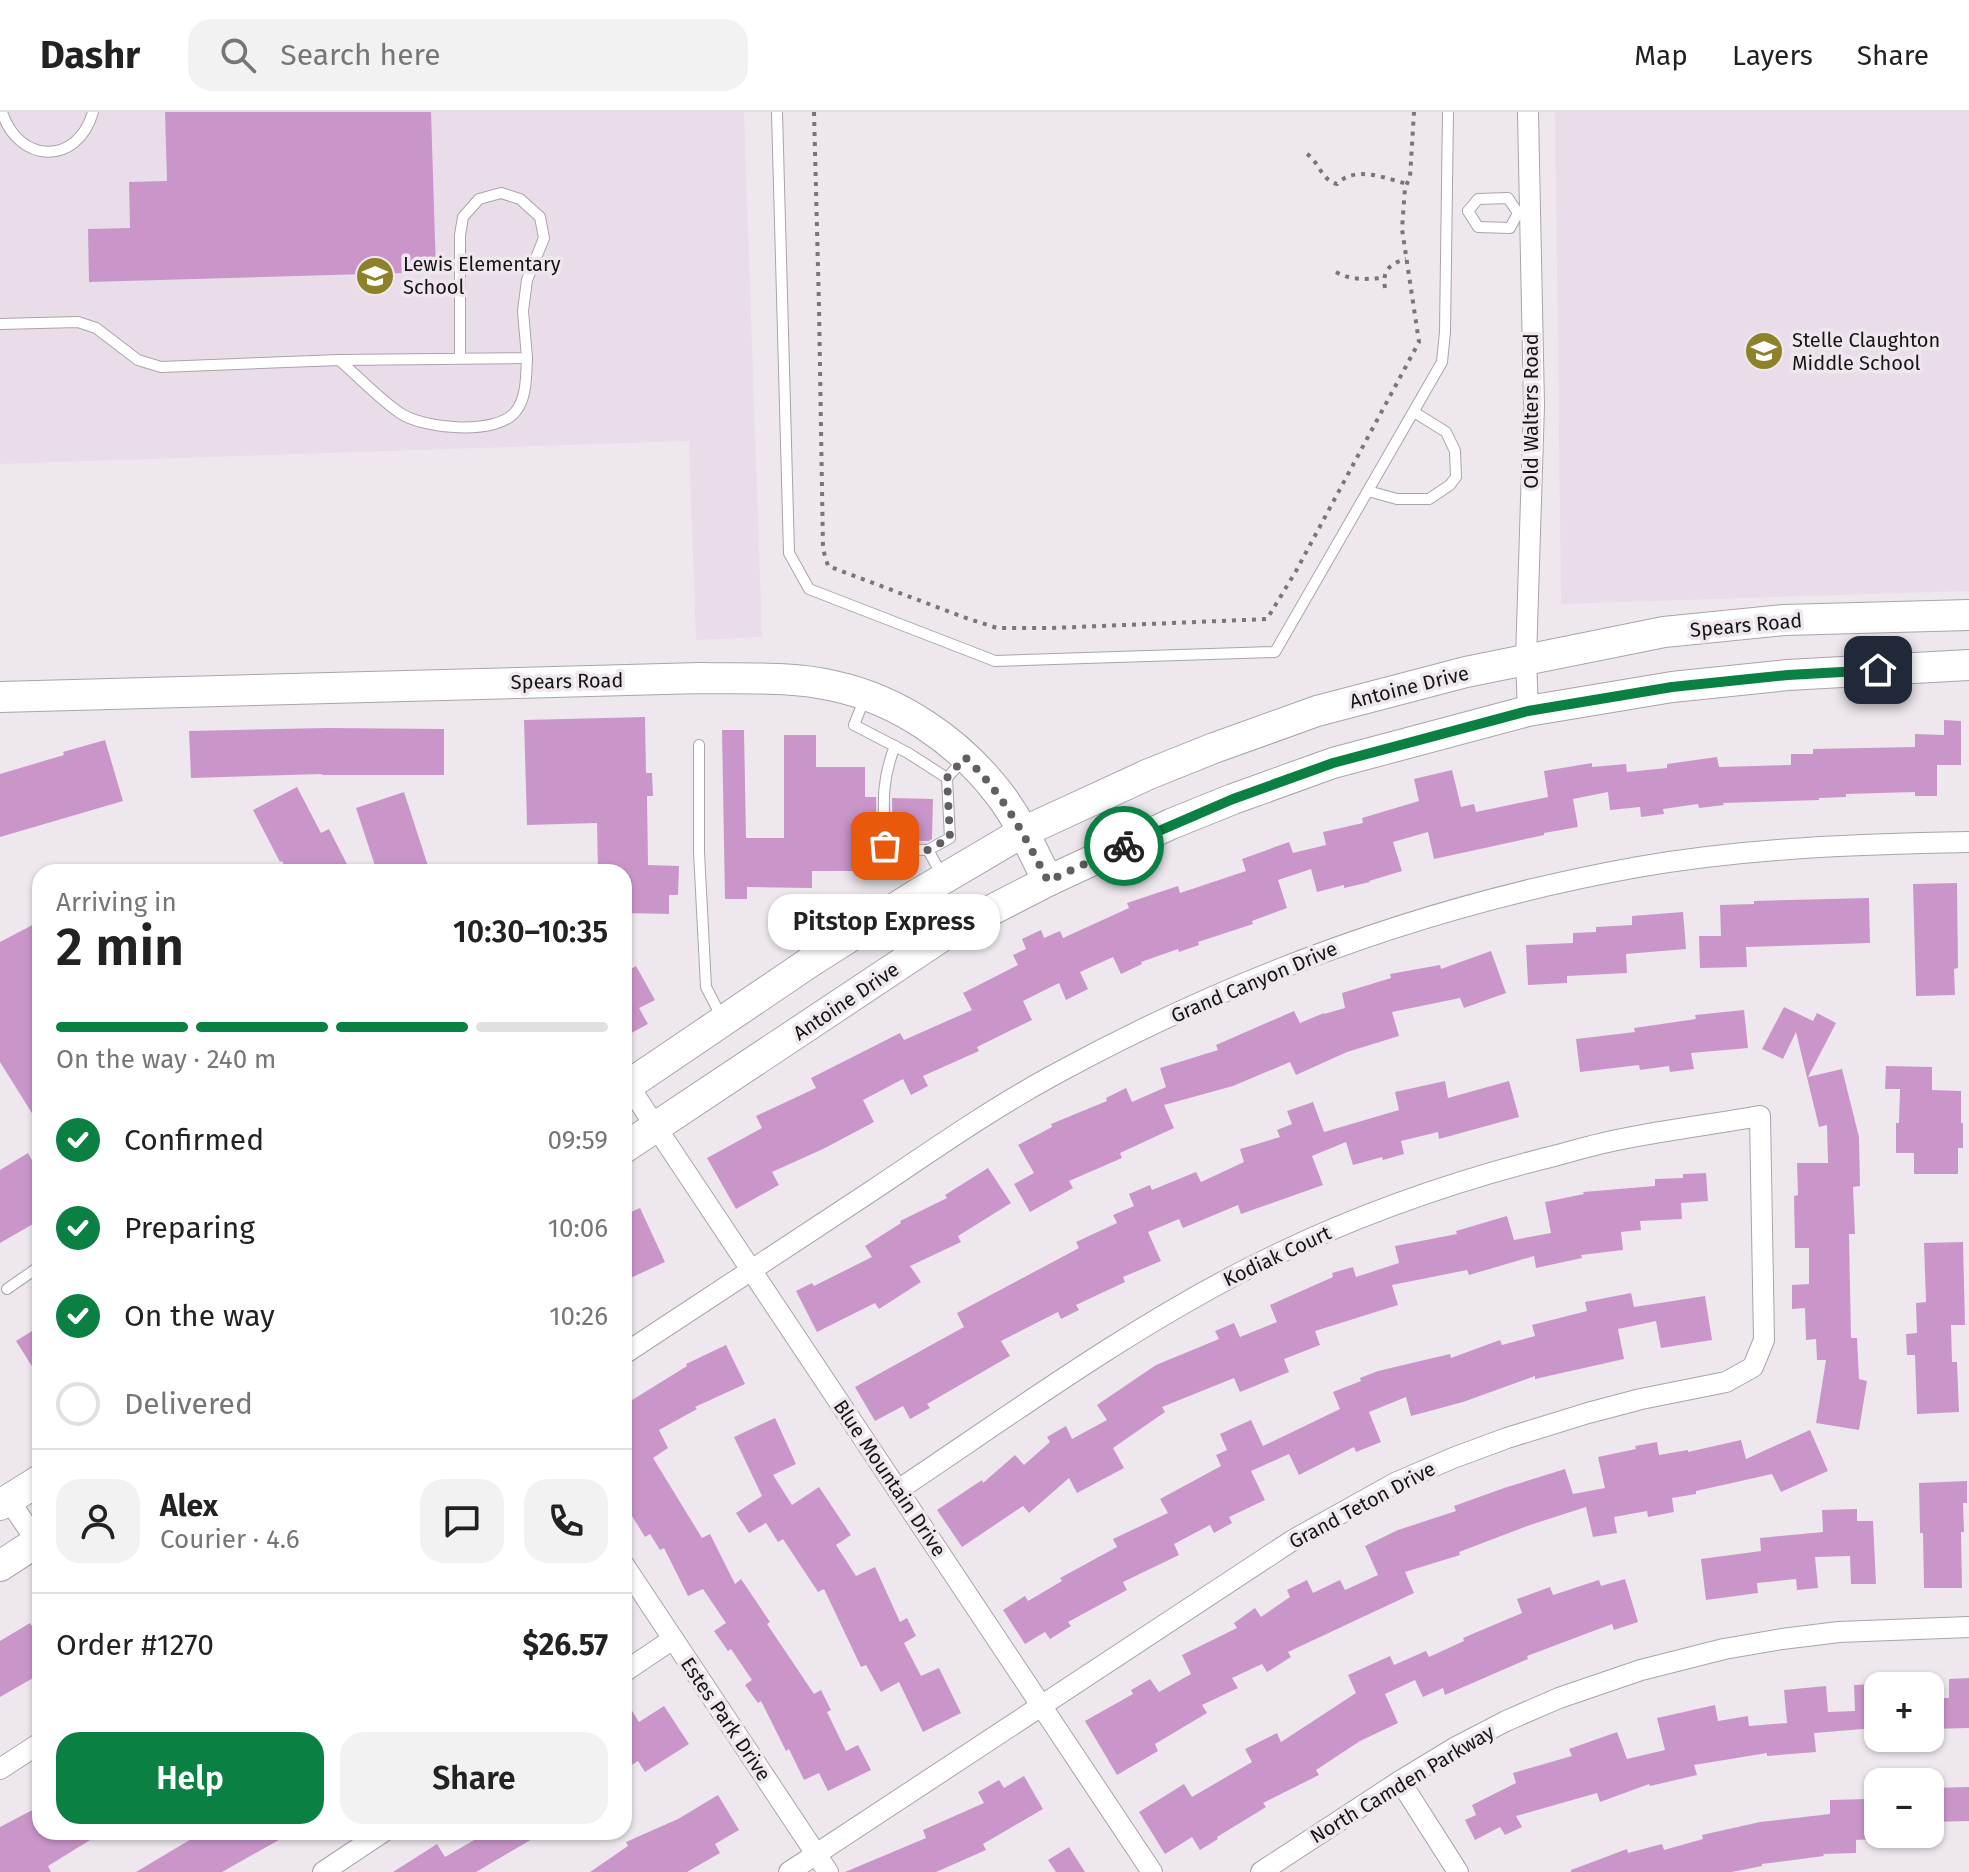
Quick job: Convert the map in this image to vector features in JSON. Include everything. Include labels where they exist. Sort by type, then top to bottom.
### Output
[{"type":"main road","name":"Spears Road","points":[[1526,659],[1664,632],[1769,621],[1969,615]]},
{"type":"main road","name":"Antoine Drive","points":[[632,1082],[810,962],[1023,832],[1201,753],[1317,711],[1526,659]]},
{"type":"main road","points":[[1528,711],[1672,687],[1788,675],[1969,665]]},
{"type":"main road","name":"Spears Road","points":[[0,697],[700,678],[788,680],[834,686],[901,710],[927,726],[956,768],[1000,795],[1048,881]]},
{"type":"main road","name":"Antoine Drive","points":[[632,1143],[947,933],[1048,881],[1196,814],[1333,763],[1528,711]]},
{"type":"main road","points":[[4,1502],[32,1485]]},
{"type":"main road","points":[[0,1566],[32,1546]]},
{"type":"street","name":"Old Walters Road","points":[[1528,112],[1524,213],[1534,405],[1526,659],[1528,711]]},
{"type":"street","name":"Grand Canyon Drive","points":[[632,1349],[966,1127],[1049,1077],[1229,989],[1321,952],[1477,903],[1641,866],[1784,850],[1969,842]]},
{"type":"street","name":"Blue Mountain Drive","points":[[632,1094],[657,1126],[1152,1872]]},
{"type":"street","name":"Grand Teton Drive","points":[[789,1872],[1293,1540],[1395,1483],[1521,1434],[1601,1409],[1726,1382],[1753,1367],[1764,1340],[1760,1116],[1702,1126]]},
{"type":"street","name":"Kodiak Court","points":[[898,1490],[1094,1359],[1194,1297],[1253,1266],[1348,1223],[1461,1182],[1620,1139],[1702,1126]]},
{"type":"street","points":[[4,1502],[32,1534]]},
{"type":"street","name":"Estes Park Drive","points":[[632,1577],[828,1872]]},
{"type":"street","name":"North Camden Parkway","points":[[1261,1872],[1456,1747],[1559,1698],[1641,1670],[1724,1649],[1839,1632],[1969,1627]]},
{"type":"street","points":[[632,1667],[673,1639]]},
{"type":"street","points":[[0,1769],[32,1748]]},
{"type":"street","points":[[1400,1781],[1458,1872]]},
{"type":"street","points":[[323,1872],[371,1840]]},
{"type":"lane","points":[[2,112],[6,124],[22,143],[48,152],[72,145],[84,134],[93,112]]},
{"type":"lane","points":[[777,112],[789,553],[809,589],[995,661],[1275,652],[1442,362],[1448,112]]},
{"type":"lane","points":[[339,360],[401,414],[422,423],[443,427],[475,426],[500,423],[515,414],[523,398],[527,358],[523,311],[527,280],[544,238],[540,217],[520,199],[501,193],[479,199],[463,217],[460,235],[460,358]]},
{"type":"lane","points":[[1508,198],[1524,213],[1510,228],[1478,227],[1468,211],[1478,199],[1508,198]]},
{"type":"lane","points":[[1446,211],[1468,211]]},
{"type":"lane","points":[[0,324],[78,322],[96,328],[138,360],[161,367],[339,360],[527,358]]},
{"type":"lane","points":[[1368,491],[1397,499],[1429,499],[1450,485],[1456,477],[1455,451],[1446,432],[1414,412]]},
{"type":"lane","points":[[866,696],[854,725],[895,746],[956,768],[950,838],[928,850],[885,846],[883,789],[895,746]]},
{"type":"lane","points":[[699,745],[699,852],[706,987],[723,1020]]},
{"type":"lane","points":[[928,850],[944,878]]},
{"type":"lane","points":[[7,1289],[32,1272]]},
{"type":"path","points":[[814,112],[823,549],[828,566],[997,628],[1267,619],[1419,342],[1402,229],[1410,177],[1414,112]]},
{"type":"path","points":[[1307,154],[1315,160],[1320,172],[1337,184],[1352,174],[1361,174],[1407,184]]},
{"type":"path","points":[[1385,288],[1385,272],[1390,265],[1406,259]]},
{"type":"path","points":[[1336,272],[1366,280],[1384,278]]},
{"type":"shaded area","name":"Lewis Elementary School","points":[[0,112],[744,112],[762,637],[696,640],[689,441],[0,464]]},
{"type":"shaded area","name":"Stelle Claughton Middle School","points":[[1555,112],[1969,112],[1969,591],[1561,604]]},
{"type":"building","points":[[165,112],[431,112],[436,272],[89,282],[88,229],[130,228],[129,182],[167,181]]},
{"type":"building","points":[[645,717],[646,773],[652,773],[653,796],[647,796],[648,865],[679,866],[678,895],[669,895],[669,914],[632,913],[632,864],[598,864],[597,823],[527,825],[524,720]]},
{"type":"building","points":[[1944,720],[1961,721],[1961,765],[1937,765],[1937,796],[1915,796],[1915,792],[1846,794],[1846,797],[1819,800],[1723,803],[1699,808],[1698,804],[1663,809],[1664,814],[1641,817],[1640,807],[1610,810],[1608,792],[1573,799],[1578,827],[1434,859],[1428,832],[1393,842],[1402,871],[1370,882],[1317,892],[1311,869],[1278,880],[1287,908],[1252,921],[1253,924],[1198,942],[1199,945],[1141,962],[1121,974],[1113,957],[1080,972],[1088,989],[1066,1000],[1059,983],[1023,1001],[1032,1020],[977,1047],[979,1051],[923,1076],[928,1086],[911,1095],[903,1079],[863,1100],[874,1122],[772,1172],[779,1185],[736,1209],[707,1158],[762,1128],[756,1116],[816,1088],[811,1078],[900,1033],[904,1040],[972,1010],[963,993],[1018,965],[1013,955],[1026,949],[1022,939],[1041,930],[1044,938],[1060,931],[1063,938],[1129,908],[1127,903],[1178,886],[1180,893],[1246,871],[1242,859],[1289,842],[1293,853],[1326,845],[1323,832],[1363,823],[1362,818],[1419,801],[1414,779],[1452,770],[1461,807],[1474,804],[1476,812],[1548,797],[1544,771],[1592,763],[1592,767],[1626,764],[1627,772],[1667,768],[1667,764],[1717,757],[1719,767],[1791,765],[1791,754],[1813,754],[1813,749],[1915,747],[1915,734],[1944,735]]},
{"type":"building","points":[[444,729],[444,775],[323,774],[191,778],[189,731]]},
{"type":"building","points":[[722,730],[744,730],[746,838],[784,838],[784,735],[816,735],[816,767],[865,767],[865,797],[876,797],[877,839],[865,839],[865,871],[812,871],[812,888],[747,887],[747,899],[725,899]]},
{"type":"building","points":[[105,740],[123,801],[0,837],[0,774]]},
{"type":"building","points":[[297,787],[321,833],[329,829],[347,864],[280,862],[253,810]]},
{"type":"building","points":[[404,792],[427,864],[374,864],[356,808]]},
{"type":"building","points":[[892,798],[933,799],[932,839],[893,840]]},
{"type":"building","points":[[1957,883],[1958,968],[1954,969],[1955,995],[1916,996],[1913,884]]},
{"type":"building","points":[[1869,898],[1870,943],[1746,947],[1747,967],[1700,968],[1699,936],[1721,936],[1720,905],[1754,904],[1754,901]]},
{"type":"building","points":[[1683,912],[1686,949],[1626,954],[1627,973],[1567,976],[1567,983],[1528,985],[1526,945],[1573,943],[1573,933],[1596,932],[1596,927],[1632,925],[1632,916]]},
{"type":"building","points":[[32,925],[32,1113],[0,1062],[0,942]]},
{"type":"building","points":[[1491,951],[1506,993],[1464,1008],[1460,998],[1392,1012],[1399,1036],[1347,1052],[1296,1075],[1290,1062],[1233,1086],[1164,1105],[1174,1128],[1120,1153],[1122,1158],[1069,1181],[1073,1188],[1030,1212],[1014,1184],[1034,1173],[1018,1145],[1052,1127],[1051,1124],[1107,1101],[1106,1098],[1126,1088],[1132,1102],[1166,1087],[1160,1068],[1218,1050],[1216,1045],[1294,1011],[1300,1023],[1345,1008],[1342,993],[1391,978],[1390,974],[1440,965],[1441,969]]},
{"type":"building","points":[[636,966],[655,1000],[639,1008],[648,1024],[632,1033],[632,968]]},
{"type":"building","points":[[1784,1007],[1813,1021],[1817,1013],[1836,1023],[1808,1077],[1842,1069],[1859,1137],[1860,1186],[1853,1187],[1855,1234],[1849,1234],[1851,1338],[1857,1338],[1859,1379],[1867,1381],[1859,1430],[1816,1423],[1826,1360],[1817,1360],[1816,1339],[1806,1340],[1805,1308],[1792,1309],[1792,1285],[1809,1284],[1809,1248],[1795,1248],[1797,1163],[1828,1163],[1827,1125],[1819,1127],[1796,1032],[1783,1059],[1762,1049]]},
{"type":"building","points":[[1744,1010],[1748,1048],[1691,1053],[1694,1069],[1670,1072],[1669,1066],[1640,1070],[1639,1065],[1580,1072],[1576,1039],[1635,1032],[1634,1028],[1696,1019],[1695,1015]]},
{"type":"building","points":[[1886,1066],[1932,1067],[1932,1090],[1961,1091],[1963,1148],[1958,1148],[1958,1174],[1914,1174],[1914,1153],[1896,1153],[1900,1089],[1885,1089]]},
{"type":"building","points":[[1445,1081],[1448,1098],[1509,1081],[1519,1117],[1439,1139],[1438,1132],[1401,1141],[1404,1154],[1353,1165],[1346,1142],[1312,1156],[1323,1185],[1241,1214],[1238,1205],[1183,1228],[1179,1219],[1148,1232],[1161,1261],[1123,1277],[1125,1282],[1076,1305],[1079,1310],[1061,1319],[1058,1312],[1001,1341],[1010,1356],[927,1404],[930,1408],[910,1419],[903,1406],[875,1421],[855,1387],[964,1327],[957,1313],[1079,1248],[1076,1242],[1117,1223],[1113,1215],[1134,1206],[1129,1194],[1150,1185],[1152,1190],[1196,1172],[1201,1182],[1244,1162],[1240,1149],[1280,1137],[1277,1130],[1292,1124],[1287,1111],[1313,1102],[1324,1132],[1399,1110],[1395,1092]]},
{"type":"building","points":[[28,1153],[32,1160],[32,1225],[0,1243],[0,1170]]},
{"type":"building","points":[[988,1168],[1011,1203],[958,1236],[961,1242],[910,1266],[921,1282],[879,1309],[875,1303],[817,1332],[796,1291],[812,1283],[814,1286],[872,1257],[865,1246],[900,1221],[947,1198],[945,1195]]},
{"type":"building","points":[[1706,1173],[1708,1201],[1681,1203],[1682,1219],[1640,1221],[1641,1230],[1621,1232],[1623,1250],[1581,1255],[1582,1258],[1536,1268],[1534,1256],[1469,1275],[1467,1270],[1392,1285],[1398,1305],[1315,1331],[1320,1345],[1284,1359],[1289,1372],[1240,1392],[1234,1378],[1162,1407],[1165,1412],[1113,1448],[1124,1468],[1077,1493],[1069,1478],[1029,1513],[1023,1506],[962,1547],[937,1510],[982,1480],[983,1483],[1015,1455],[1024,1465],[1050,1442],[1047,1437],[1066,1426],[1072,1439],[1107,1420],[1097,1405],[1156,1365],[1219,1339],[1215,1331],[1234,1323],[1240,1337],[1277,1322],[1270,1305],[1333,1277],[1332,1273],[1353,1267],[1356,1277],[1399,1263],[1395,1246],[1457,1234],[1456,1231],[1507,1216],[1514,1240],[1551,1233],[1545,1202],[1583,1192],[1655,1186],[1655,1179]]},
{"type":"building","points":[[640,1208],[665,1262],[632,1277],[632,1212]]},
{"type":"building","points":[[1963,1242],[1965,1325],[1951,1325],[1952,1362],[1957,1362],[1959,1412],[1917,1414],[1915,1355],[1907,1355],[1906,1334],[1917,1333],[1916,1303],[1926,1302],[1924,1243]]},
{"type":"building","points":[[1631,1293],[1634,1307],[1705,1296],[1712,1340],[1661,1348],[1656,1321],[1618,1329],[1624,1359],[1535,1379],[1535,1376],[1463,1402],[1411,1416],[1406,1397],[1369,1412],[1381,1442],[1356,1452],[1354,1447],[1299,1475],[1289,1454],[1251,1471],[1265,1500],[1229,1517],[1232,1523],[1214,1533],[1210,1525],[1174,1544],[1179,1555],[1123,1582],[1127,1590],[1068,1622],[1071,1626],[1050,1639],[1045,1632],[1025,1644],[1003,1610],[1025,1596],[1028,1601],[1062,1581],[1060,1578],[1117,1547],[1113,1539],[1168,1513],[1160,1499],[1221,1466],[1216,1455],[1227,1450],[1220,1434],[1251,1420],[1263,1446],[1340,1409],[1333,1392],[1361,1381],[1360,1378],[1450,1354],[1451,1358],[1500,1340],[1502,1345],[1535,1336],[1532,1325],[1587,1311],[1585,1302]]},
{"type":"building","points":[[32,1331],[32,1366],[16,1341]]},
{"type":"building","points":[[726,1345],[745,1384],[695,1407],[697,1409],[659,1430],[668,1448],[653,1458],[702,1538],[710,1534],[735,1584],[741,1579],[814,1694],[821,1690],[831,1710],[827,1712],[846,1751],[858,1745],[871,1770],[828,1791],[819,1773],[804,1780],[761,1701],[758,1703],[745,1685],[752,1680],[731,1649],[728,1651],[714,1631],[726,1623],[703,1589],[688,1596],[664,1548],[660,1550],[650,1534],[645,1537],[632,1516],[632,1400],[686,1364]]},
{"type":"building","points":[[775,1418],[796,1464],[773,1475],[792,1505],[819,1487],[851,1535],[836,1545],[856,1576],[875,1567],[900,1622],[907,1618],[916,1636],[904,1643],[921,1676],[939,1668],[961,1713],[923,1732],[899,1682],[881,1692],[866,1665],[861,1667],[824,1589],[818,1592],[783,1539],[778,1542],[766,1523],[749,1533],[736,1513],[762,1496],[734,1437]]},
{"type":"building","points":[[1810,1430],[1828,1471],[1781,1492],[1772,1474],[1696,1491],[1696,1494],[1672,1498],[1674,1512],[1648,1517],[1647,1511],[1614,1517],[1617,1533],[1593,1537],[1586,1507],[1459,1552],[1460,1555],[1405,1572],[1414,1593],[1288,1652],[1291,1657],[1267,1672],[1262,1664],[1232,1678],[1238,1688],[1202,1705],[1207,1713],[1155,1744],[1158,1751],[1117,1775],[1085,1721],[1133,1694],[1131,1690],[1150,1679],[1159,1692],[1191,1674],[1182,1655],[1237,1628],[1234,1623],[1255,1608],[1261,1617],[1290,1597],[1287,1590],[1307,1580],[1313,1593],[1340,1580],[1345,1590],[1378,1575],[1365,1546],[1398,1530],[1456,1511],[1454,1506],[1565,1469],[1573,1494],[1605,1488],[1598,1457],[1636,1449],[1635,1446],[1657,1442],[1659,1455],[1741,1440],[1746,1459]]},
{"type":"building","points":[[1967,1481],[1967,1503],[1963,1503],[1964,1532],[1961,1532],[1962,1588],[1924,1588],[1919,1483]]},
{"type":"building","points":[[1857,1509],[1857,1521],[1873,1521],[1876,1584],[1851,1584],[1850,1556],[1815,1557],[1818,1588],[1797,1590],[1796,1579],[1757,1583],[1758,1593],[1706,1600],[1701,1559],[1761,1551],[1760,1538],[1823,1532],[1822,1510]]},
{"type":"building","points":[[1625,1579],[1638,1622],[1614,1630],[1612,1624],[1527,1656],[1528,1659],[1445,1695],[1443,1688],[1423,1697],[1415,1680],[1385,1694],[1398,1723],[1360,1741],[1316,1770],[1319,1775],[1263,1803],[1266,1807],[1200,1850],[1192,1837],[1165,1854],[1139,1812],[1184,1784],[1192,1797],[1252,1762],[1245,1749],[1277,1733],[1281,1742],[1356,1693],[1348,1675],[1390,1656],[1394,1665],[1426,1651],[1429,1657],[1464,1641],[1463,1638],[1522,1613],[1517,1599],[1550,1587],[1553,1595],[1599,1580],[1601,1586]]},
{"type":"building","points":[[30,1623],[32,1626],[32,1679],[0,1697],[0,1641]]},
{"type":"building","points":[[1969,1678],[1969,1728],[1944,1729],[1944,1698],[1949,1698],[1949,1679]]},
{"type":"building","points":[[1864,1684],[1864,1729],[1814,1733],[1816,1752],[1767,1756],[1767,1753],[1694,1765],[1697,1775],[1649,1784],[1600,1802],[1597,1793],[1516,1816],[1522,1827],[1505,1835],[1500,1827],[1475,1840],[1465,1820],[1476,1815],[1472,1805],[1516,1783],[1513,1773],[1572,1756],[1569,1749],[1617,1732],[1627,1759],[1665,1750],[1657,1718],[1715,1705],[1718,1721],[1748,1716],[1749,1726],[1787,1723],[1784,1690],[1826,1686],[1828,1712],[1855,1711],[1854,1685]]},
{"type":"building","points":[[664,1706],[689,1744],[645,1772],[638,1761],[632,1765],[632,1711],[639,1722]]},
{"type":"building","points":[[1024,1776],[1043,1809],[983,1844],[986,1850],[936,1872],[845,1872],[926,1838],[923,1830],[984,1803],[978,1792],[999,1780],[1004,1788]]},
{"type":"building","points":[[1969,1787],[1969,1821],[1944,1822],[1944,1788]]},
{"type":"building","points":[[718,1795],[739,1830],[715,1844],[720,1853],[687,1872],[590,1872],[628,1846],[626,1842],[678,1819]]},
{"type":"building","points":[[1864,1799],[1864,1840],[1856,1840],[1856,1853],[1823,1854],[1732,1872],[1571,1872],[1627,1849],[1628,1853],[1662,1844],[1664,1850],[1703,1839],[1702,1835],[1760,1822],[1830,1814],[1830,1800]]},
{"type":"building","points":[[32,1810],[32,1840],[90,1840],[48,1866],[51,1872],[0,1872],[0,1827]]},
{"type":"building","points":[[190,1840],[279,1840],[222,1872],[136,1872]]},
{"type":"building","points":[[474,1840],[530,1840],[476,1872],[393,1872],[437,1844],[445,1857]]},
{"type":"building","points":[[1069,1847],[1085,1872],[1056,1872],[1048,1860]]},
{"type":"way so far","points":[[885,846],[928,850],[950,838],[947,778],[965,757],[1000,795],[1048,881],[1124,846]]},
{"type":"place","name":"Lewis Elementary School","points":[[375,276]]},
{"type":"place","name":"Stelle Claughton Middle School","points":[[1764,351]]},
{"type":"place","name":"Pitstop Express","points":[[885,846]]},
{"type":"route","points":[[1124,846],[1233,799],[1333,763],[1528,711],[1672,687],[1788,675],[1878,670]]}]
